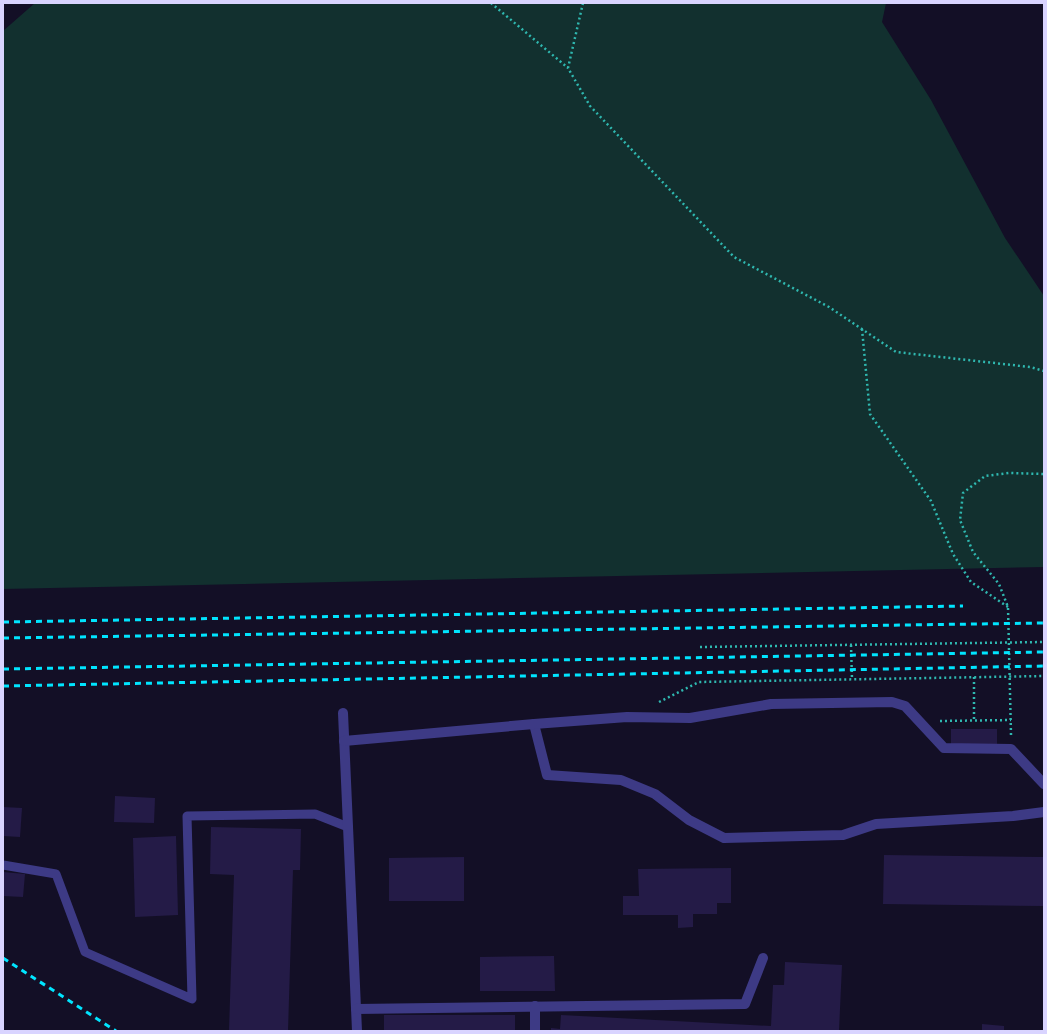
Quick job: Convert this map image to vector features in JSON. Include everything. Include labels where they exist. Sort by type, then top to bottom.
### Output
[{"type":"street","points":[[344,741],[534,724],[627,718],[690,718],[771,704],[892,702],[905,706],[944,748],[1012,749],[1044,784]]},
{"type":"street","points":[[343,713],[357,1031]]},
{"type":"street","points":[[534,724],[547,775],[620,780],[655,794],[689,820],[724,838],[843,835],[876,824],[1012,816],[1044,812]]},
{"type":"street","points":[[356,1009],[745,1004],[763,958]]},
{"type":"street","points":[[535,1006],[535,1031]]},
{"type":"lane","points":[[3,865],[56,874],[85,952],[192,999],[187,816],[315,814],[348,827]]},
{"type":"path","points":[[491,3],[568,68],[590,106],[734,256],[829,307],[896,352],[1030,367],[1044,371]]},
{"type":"path","points":[[568,68],[583,3]]},
{"type":"path","points":[[862,329],[870,414],[931,501],[953,554],[971,582],[1008,607]]},
{"type":"path","points":[[1012,749],[1008,607],[999,584],[973,552],[960,520],[963,493],[985,476],[1008,473],[1044,474]]},
{"type":"path","points":[[700,647],[1044,642]]},
{"type":"path","points":[[851,645],[852,679]]},
{"type":"path","points":[[653,705],[699,682],[1044,676]]},
{"type":"path","points":[[974,677],[974,721]]},
{"type":"path","points":[[920,722],[1011,720]]},
{"type":"green space","points":[[35,3],[886,3],[882,22],[931,100],[1005,238],[1044,296],[1044,567],[3,589],[3,31]]},
{"type":"building","points":[[951,729],[997,729],[997,745],[951,745]]},
{"type":"building","points":[[115,796],[155,798],[154,823],[114,822]]},
{"type":"building","points":[[3,807],[22,808],[20,837],[3,836]]},
{"type":"building","points":[[211,827],[301,829],[300,870],[293,870],[288,1031],[229,1031],[234,875],[210,874]]},
{"type":"building","points":[[176,836],[178,915],[135,917],[133,838]]},
{"type":"building","points":[[884,855],[1044,857],[1044,906],[883,904]]},
{"type":"building","points":[[464,857],[464,901],[389,901],[389,858]]},
{"type":"building","points":[[731,868],[731,903],[717,903],[717,914],[693,914],[693,927],[678,928],[678,915],[623,915],[623,896],[639,896],[638,869]]},
{"type":"building","points":[[3,872],[25,874],[23,897],[3,896]]},
{"type":"building","points":[[554,956],[555,991],[480,991],[480,957]]},
{"type":"building","points":[[785,962],[842,965],[839,1031],[551,1031],[551,1028],[560,1029],[561,1015],[771,1026],[773,985],[784,985]]},
{"type":"building","points":[[384,1015],[515,1015],[515,1031],[384,1031]]},
{"type":"building","points":[[982,1024],[1004,1026],[1004,1031],[982,1031]]},
{"type":"railway","points":[[3,622],[963,606]]},
{"type":"railway","points":[[3,638],[1044,623]]},
{"type":"railway","points":[[3,669],[1044,652]]},
{"type":"railway","points":[[3,686],[1044,666]]},
{"type":"railway","points":[[3,958],[116,1031]]}]
